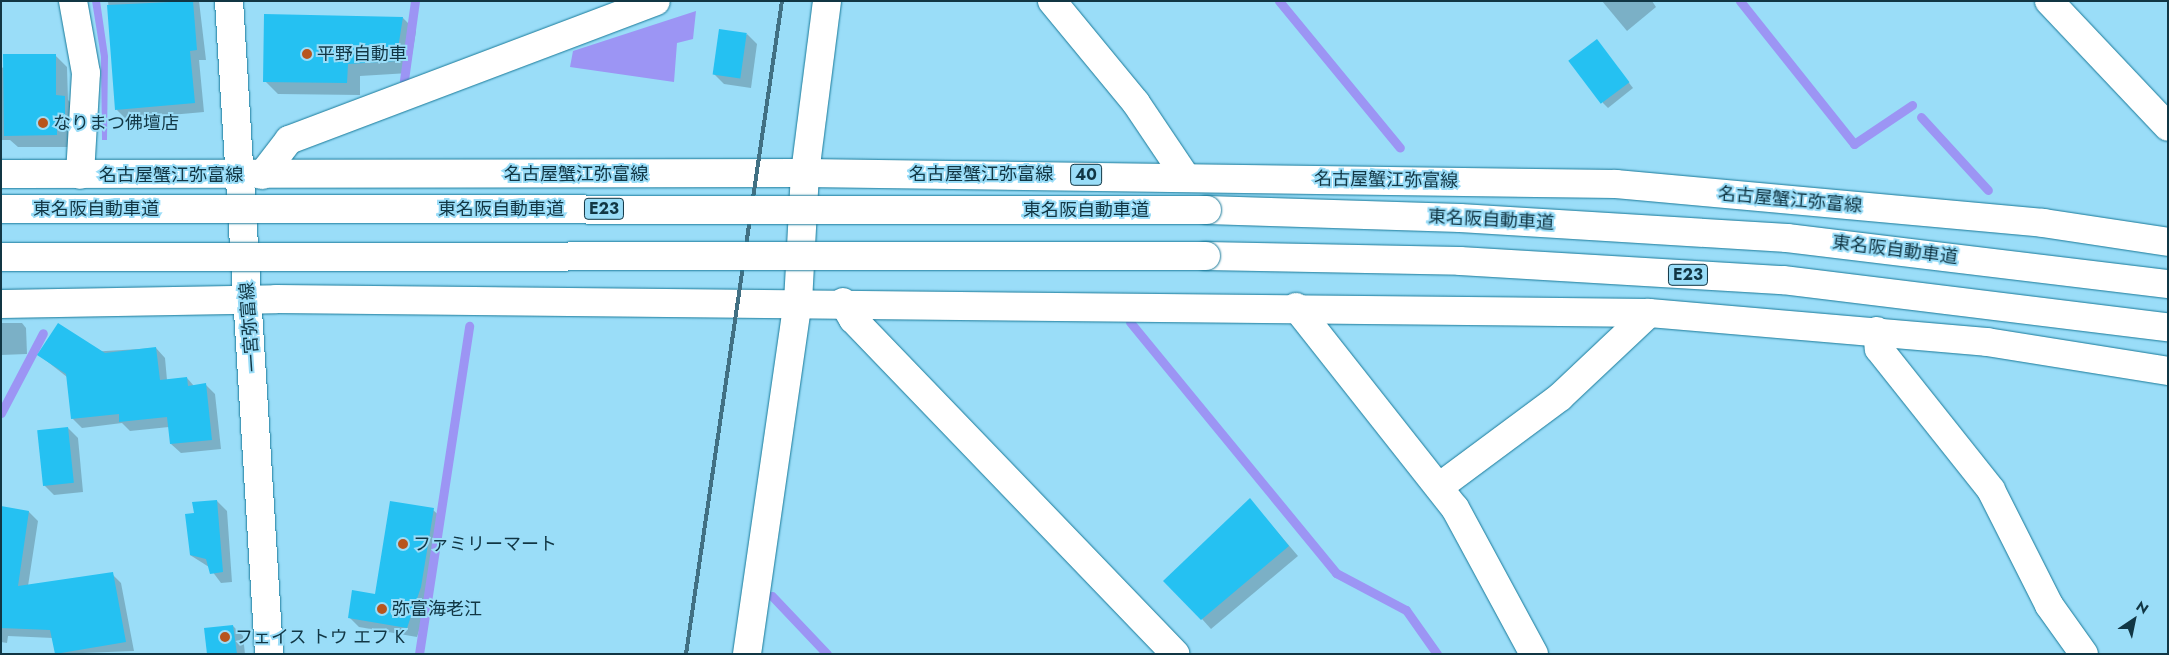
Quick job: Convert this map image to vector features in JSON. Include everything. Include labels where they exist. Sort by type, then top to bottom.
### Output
[{"type":"main road","points":[[73,1],[86,73],[80,175]]},
{"type":"main road","name":"一宮弥富線","points":[[229,1],[250,176],[249,299],[269,654]]},
{"type":"main road","points":[[250,176],[289,140],[592,14],[656,1]]},
{"type":"main road","points":[[747,654],[798,302],[805,173],[827,1]]},
{"type":"main road","points":[[1052,1],[1136,103],[1185,176]]},
{"type":"main road","points":[[2049,1],[2168,127]]},
{"type":"main road","name":"名古屋蟹江弥富線","points":[[1,174],[250,176],[805,173],[1185,176],[1616,184],[2043,223],[2168,242]]},
{"type":"main road","name":"東名阪自動車道","points":[[1,208],[1197,210],[1460,218],[1786,238],[2168,284]]},
{"type":"main road","name":"E23","points":[[1,258],[1206,256],[1460,261],[1783,280],[2168,327]]},
{"type":"main road","points":[[1,304],[249,299],[843,302],[1649,313],[1877,331],[2168,371]]},
{"type":"main road","points":[[843,302],[853,319],[1175,654]]},
{"type":"main road","points":[[1296,307],[1439,487],[1502,588],[1534,654]]},
{"type":"main road","points":[[1439,487],[1560,397],[1649,313]]},
{"type":"main road","points":[[1877,331],[1879,349],[1991,490],[2049,605],[2084,654]]},
{"type":"shaded area","points":[[92,1],[100,1],[108,56],[107,140],[102,140],[101,57]]},
{"type":"shaded area","points":[[696,11],[693,39],[677,43],[674,82],[570,67],[573,51]]},
{"type":"building","points":[[193,1],[197,50],[190,51],[195,103],[115,110],[107,5]]},
{"type":"building","points":[[264,14],[403,17],[396,61],[348,64],[347,83],[263,82]]},
{"type":"building","points":[[719,29],[747,33],[740,78],[713,75]]},
{"type":"building","points":[[1597,39],[1629,82],[1601,104],[1568,61]]},
{"type":"building","points":[[3,54],[56,54],[56,95],[65,96],[65,120],[57,120],[57,135],[4,136]]},
{"type":"building","points":[[58,323],[105,353],[156,347],[160,380],[187,377],[188,386],[206,383],[212,440],[170,444],[167,417],[119,422],[119,414],[71,419],[66,374],[37,355]]},
{"type":"building","points":[[68,427],[74,483],[43,486],[37,430]]},
{"type":"building","points":[[1250,498],[1289,546],[1201,620],[1163,581]]},
{"type":"building","points":[[217,500],[223,572],[210,574],[206,559],[190,555],[185,514],[194,513],[192,502]]},
{"type":"building","points":[[390,501],[434,508],[421,587],[407,628],[348,618],[352,590],[375,594]]},
{"type":"building","points":[[1,506],[29,511],[18,586],[113,572],[126,642],[55,654],[50,630],[1,628]]},
{"type":"building","points":[[233,625],[237,654],[207,654],[204,628]]},
{"type":"waterway","points":[[404,80],[415,1]]},
{"type":"waterway","points":[[1279,1],[1400,148]]},
{"type":"waterway","points":[[1740,1],[1854,144],[1912,105]]},
{"type":"waterway","points":[[1921,117],[1988,190]]},
{"type":"waterway","points":[[1130,322],[1336,573],[1406,610],[1437,654]]},
{"type":"waterway","points":[[419,654],[469,326]]},
{"type":"waterway","points":[[1,413],[43,333]]},
{"type":"waterway","points":[[772,596],[827,654]]},
{"type":"railway","points":[[686,654],[782,1]]},
{"type":"place","name":"平野自動車","points":[[307,54]]},
{"type":"place","name":"なりまつ佛壇店","points":[[43,123]]},
{"type":"place","name":"ファミリーマート","points":[[403,544]]},
{"type":"place","name":"弥富海老江","points":[[382,609]]},
{"type":"place","name":"フェイス トウ エフ K","points":[[225,637]]}]
